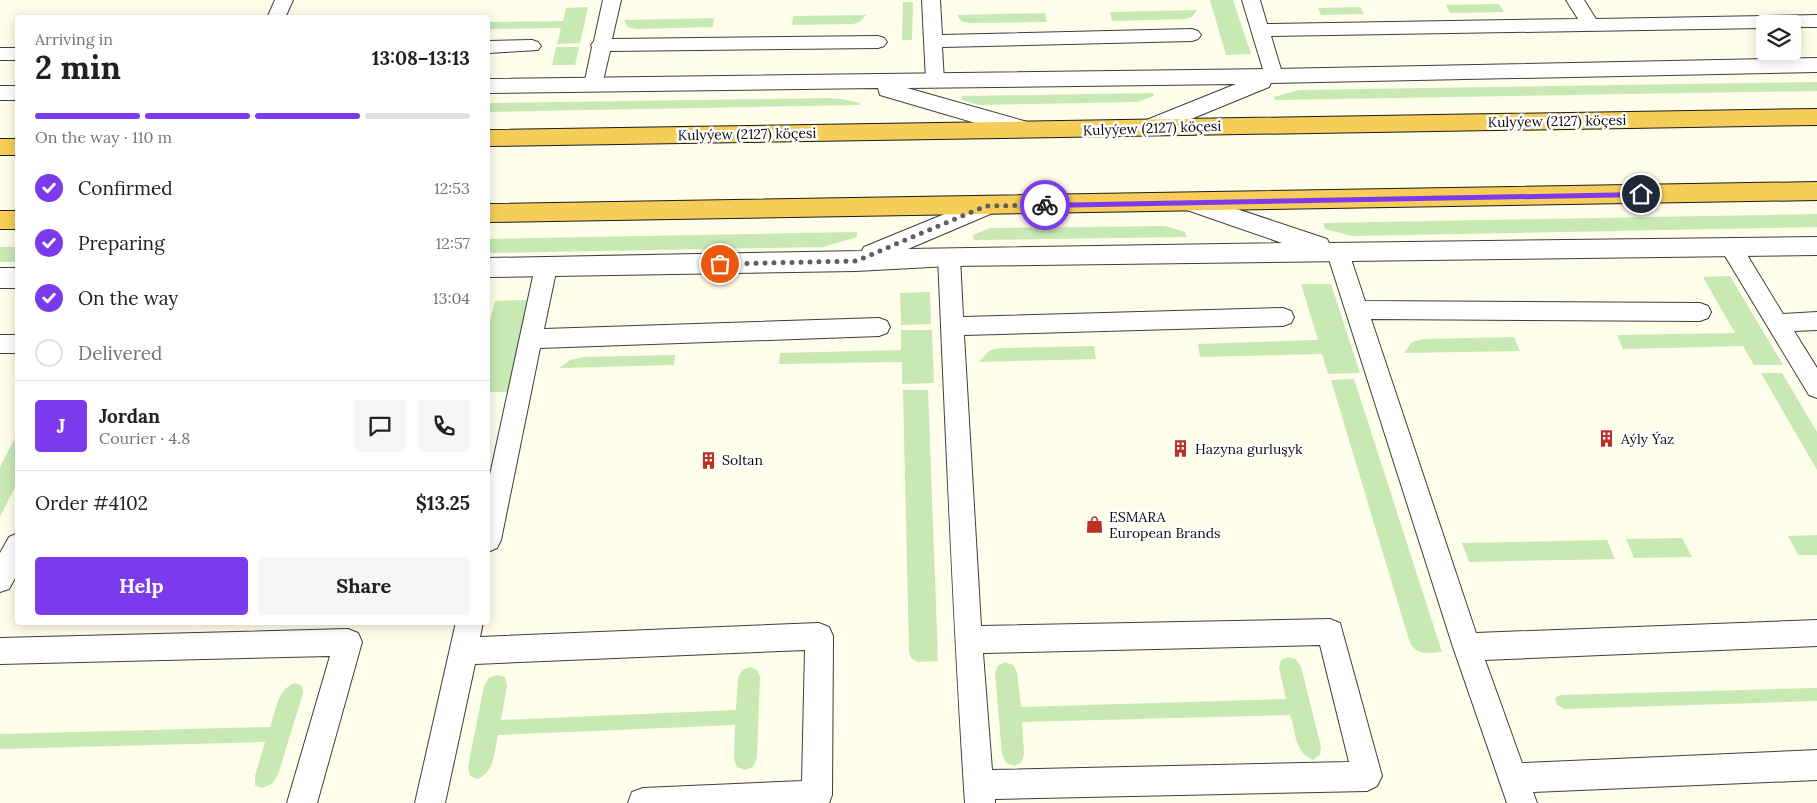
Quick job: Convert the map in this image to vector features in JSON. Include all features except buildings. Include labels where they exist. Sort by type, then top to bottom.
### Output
[{"type":"highway","name":"Kulyýew (2127) köçesi","points":[[490,138],[1023,129],[1101,130],[1152,127],[1817,117]]},
{"type":"highway","points":[[0,147],[15,147]]},
{"type":"highway","points":[[490,213],[1192,203],[1817,191]]},
{"type":"highway","points":[[0,220],[15,220]]},
{"type":"street","points":[[490,86],[1274,76],[1817,66]]},
{"type":"street","points":[[1152,127],[1274,76]]},
{"type":"street","points":[[860,82],[1023,129]]},
{"type":"street","points":[[0,93],[15,93]]},
{"type":"street","points":[[1192,203],[1338,253]]},
{"type":"street","points":[[856,261],[986,206]]},
{"type":"street","points":[[490,268],[856,261],[949,257],[1817,246]]},
{"type":"street","points":[[0,278],[15,278]]},
{"type":"lane","points":[[277,15],[284,0]]},
{"type":"lane","points":[[593,85],[600,45],[612,0]]},
{"type":"lane","points":[[931,0],[935,80]]},
{"type":"lane","points":[[1251,0],[1262,30],[1274,76]]},
{"type":"lane","points":[[1575,0],[1591,25]]},
{"type":"lane","points":[[1262,30],[1817,21]]},
{"type":"lane","points":[[933,41],[1192,35]]},
{"type":"lane","points":[[600,45],[878,42]]},
{"type":"lane","points":[[490,47],[532,46]]},
{"type":"lane","points":[[0,54],[15,54]]},
{"type":"lane","points":[[1730,246],[1817,388]]},
{"type":"lane","points":[[1338,253],[1467,647],[1518,791],[1817,765]]},
{"type":"lane","points":[[949,257],[968,640],[980,794],[1367,776],[1330,632],[968,640]]},
{"type":"lane","points":[[490,530],[546,267]]},
{"type":"lane","points":[[1357,310],[1700,312]]},
{"type":"lane","points":[[951,326],[1283,318]]},
{"type":"lane","points":[[1777,323],[1817,321]]},
{"type":"lane","points":[[530,339],[879,327]]},
{"type":"lane","points":[[0,344],[15,344]]},
{"type":"lane","points":[[0,580],[15,551]]},
{"type":"lane","points":[[430,803],[469,625]]},
{"type":"lane","points":[[1467,647],[1817,633]]},
{"type":"lane","points":[[464,651],[819,636],[817,795],[643,803]]},
{"type":"lane","points":[[0,651],[348,642],[302,803]]},
{"type":"green space","points":[[1210,0],[1233,0],[1251,54],[1226,55]]},
{"type":"green space","points":[[903,2],[913,2],[912,40],[902,40]]},
{"type":"green space","points":[[1499,4],[1504,12],[1450,13],[1446,5]]},
{"type":"green space","points":[[588,7],[580,43],[557,44],[561,28],[490,29],[490,22],[563,21],[566,8]]},
{"type":"green space","points":[[1360,7],[1364,14],[1321,15],[1318,8]]},
{"type":"green space","points":[[1197,10],[1192,17],[1186,19],[1112,21],[1110,12]]},
{"type":"green space","points":[[1045,13],[1047,22],[971,23],[962,22],[957,15]]},
{"type":"green space","points":[[866,15],[860,22],[853,24],[792,25],[793,16]]},
{"type":"green space","points":[[714,18],[713,27],[636,29],[628,27],[624,20]]},
{"type":"green space","points":[[556,47],[579,47],[575,65],[552,65]]},
{"type":"green space","points":[[1817,82],[1817,91],[1275,100],[1274,97],[1299,90]]},
{"type":"green space","points":[[1153,93],[1154,96],[1138,102],[979,105],[962,100],[962,96]]},
{"type":"green space","points":[[828,98],[860,103],[859,105],[490,112],[490,103]]},
{"type":"green space","points":[[1817,214],[1817,227],[1352,236],[1325,229],[1323,223]]},
{"type":"green space","points":[[1165,226],[1185,232],[1187,237],[974,240],[973,235],[990,228]]},
{"type":"green space","points":[[857,232],[857,237],[823,247],[490,253],[490,239]]},
{"type":"green space","points":[[0,247],[15,247],[15,262],[0,262]]},
{"type":"green space","points":[[1730,276],[1783,365],[1754,365],[1743,346],[1623,349],[1617,335],[1735,333],[1703,277]]},
{"type":"green space","points":[[1301,284],[1331,284],[1360,373],[1328,374],[1322,354],[1200,357],[1198,344],[1318,340]]},
{"type":"green space","points":[[930,292],[931,324],[901,325],[900,293]]},
{"type":"green space","points":[[529,300],[508,392],[490,392],[490,321],[495,301]]},
{"type":"green space","points":[[901,330],[932,330],[934,383],[902,384],[902,362],[779,364],[780,353],[901,350]]},
{"type":"green space","points":[[1514,337],[1520,351],[1404,353],[1412,342],[1423,339]]},
{"type":"green space","points":[[1094,346],[1096,359],[979,362],[990,350],[1003,348]]},
{"type":"green space","points":[[675,355],[674,365],[560,368],[570,360],[583,357]]},
{"type":"green space","points":[[1761,373],[1782,373],[1817,432],[1817,470]]},
{"type":"green space","points":[[1354,379],[1442,652],[1420,652],[1410,643],[1331,380]]},
{"type":"green space","points":[[903,390],[928,390],[938,661],[918,662],[911,658],[909,651]]},
{"type":"green space","points":[[15,438],[15,487],[0,517],[0,467]]},
{"type":"green space","points":[[1817,535],[1817,555],[1798,555],[1788,536]]},
{"type":"green space","points":[[1682,538],[1692,557],[1634,558],[1626,539]]},
{"type":"green space","points":[[1607,540],[1615,559],[1469,562],[1462,543]]},
{"type":"green space","points":[[1288,657],[1296,659],[1301,667],[1321,747],[1320,755],[1313,760],[1302,752],[1299,747],[1290,715],[1022,722],[1024,753],[1022,762],[1015,766],[1006,763],[1002,754],[995,673],[998,666],[1005,662],[1013,665],[1017,672],[1021,707],[1286,699],[1279,667],[1281,660]]},
{"type":"green space","points":[[750,667],[757,670],[760,677],[757,758],[753,767],[745,770],[737,767],[734,759],[735,725],[498,735],[493,760],[488,771],[478,779],[470,776],[468,767],[484,686],[489,678],[497,675],[505,677],[507,685],[501,720],[736,710],[738,678],[742,670]]},
{"type":"green space","points":[[295,683],[302,686],[303,693],[278,775],[272,784],[262,788],[255,785],[255,776],[265,742],[0,749],[0,734],[270,727],[281,695],[284,690]]},
{"type":"green space","points":[[1817,688],[1817,701],[1565,709],[1557,705],[1555,698],[1560,695]]},
{"type":"way so far","points":[[720,264],[856,261],[986,206],[1045,205]]},
{"type":"place","name":"Aýly Ýaz","points":[[1607,439]]},
{"type":"place","name":"Hazyna gurluşyk","points":[[1181,449]]},
{"type":"place","name":"Soltan","points":[[708,460]]},
{"type":"place","name":"ESMARA European Brands","points":[[1095,525]]},
{"type":"route","points":[[1045,205],[1641,194]]}]
